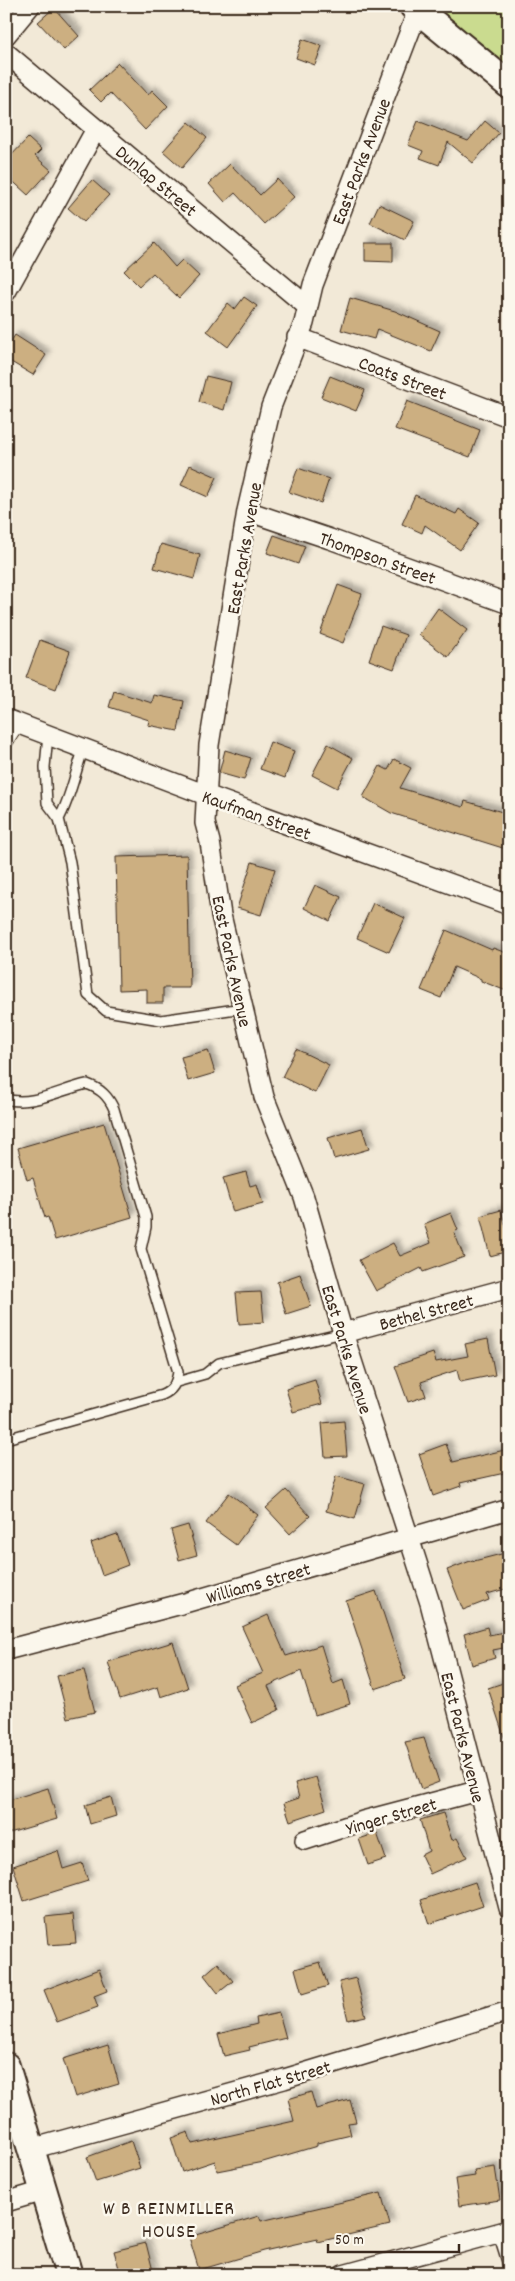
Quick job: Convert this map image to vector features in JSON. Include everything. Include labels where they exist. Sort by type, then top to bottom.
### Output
[{"type":"main road","points":[[415,8],[509,85]]},
{"type":"main road","points":[[6,2066],[69,2275]]},
{"type":"street","points":[[6,35],[30,6]]},
{"type":"street","name":"East Parks Avenue","points":[[415,8],[271,408],[247,511],[209,745],[205,823],[210,842],[221,915],[264,1098],[304,1197],[343,1333],[409,1538],[442,1649],[477,1791],[509,1908]]},
{"type":"street","name":"Dunlap Street","points":[[6,53],[308,307]]},
{"type":"street","points":[[6,292],[96,129]]},
{"type":"street","name":"Coats Street","points":[[297,337],[509,416]]},
{"type":"street","name":"Thompson Street","points":[[247,511],[509,604]]},
{"type":"street","name":"Kaufman Street","points":[[13,721],[206,795],[509,906]]},
{"type":"street","name":"Bethel Street","points":[[343,1333],[509,1288]]},
{"type":"street","name":"Williams Street","points":[[6,1650],[185,1603],[509,1509]]},
{"type":"street","name":"Yinger Street","points":[[304,1840],[363,1821],[477,1791]]},
{"type":"street","name":"North Flat Street","points":[[31,2149],[284,2079],[509,2011]]},
{"type":"street","points":[[6,2202],[43,2191]]},
{"type":"street","points":[[343,2275],[503,2231]]},
{"type":"lane","points":[[6,746],[13,721]]},
{"type":"lane","points":[[48,735],[45,767],[47,802],[59,819],[70,862],[88,995],[106,1011],[161,1020],[243,1008]]},
{"type":"lane","points":[[59,819],[69,800],[74,774],[84,748]]},
{"type":"lane","points":[[6,1099],[15,1101],[32,1099],[87,1084],[104,1092],[110,1099],[146,1217],[141,1250],[178,1372],[176,1382],[171,1390],[162,1395],[6,1439]]},
{"type":"lane","points":[[176,1382],[204,1374],[219,1364],[343,1333]]},
{"type":"lane","points":[[503,2231],[509,2268]]},
{"type":"green space","points":[[436,6],[509,6],[509,69]]},
{"type":"building","points":[[54,8],[79,36],[64,50],[38,22]]},
{"type":"building","points":[[302,39],[322,46],[315,65],[296,58]]},
{"type":"building","points":[[118,63],[148,95],[152,90],[168,106],[145,130],[110,93],[101,102],[89,90]]},
{"type":"building","points":[[418,121],[468,141],[485,121],[499,133],[473,163],[448,142],[439,165],[420,158],[423,151],[408,145]]},
{"type":"building","points":[[189,122],[207,138],[182,168],[163,151]]},
{"type":"building","points":[[28,138],[41,150],[35,156],[51,170],[28,195],[6,175],[6,161]]},
{"type":"building","points":[[230,164],[260,195],[277,179],[294,197],[264,224],[235,193],[225,202],[209,184]]},
{"type":"building","points":[[92,180],[109,195],[84,222],[68,208]]},
{"type":"building","points":[[379,204],[414,221],[405,240],[370,223]]},
{"type":"building","points":[[154,243],[175,267],[182,260],[199,276],[179,298],[153,273],[139,286],[124,271]]},
{"type":"building","points":[[365,243],[393,243],[393,262],[365,261]]},
{"type":"building","points":[[244,297],[257,306],[228,347],[207,331],[228,303],[235,309]]},
{"type":"building","points":[[350,298],[395,311],[440,331],[431,351],[377,329],[374,339],[341,330]]},
{"type":"building","points":[[15,335],[46,355],[33,375],[6,359],[6,349]]},
{"type":"building","points":[[206,376],[231,382],[224,410],[199,402]]},
{"type":"building","points":[[330,376],[365,390],[356,411],[321,397]]},
{"type":"building","points":[[407,401],[480,430],[470,457],[395,429]]},
{"type":"building","points":[[190,465],[217,477],[208,497],[181,485]]},
{"type":"building","points":[[298,468],[329,479],[321,503],[289,492]]},
{"type":"building","points":[[415,495],[456,514],[459,509],[479,523],[460,550],[425,525],[422,533],[402,524]]},
{"type":"building","points":[[274,535],[305,546],[298,564],[267,553]]},
{"type":"building","points":[[161,544],[200,555],[194,579],[154,568]]},
{"type":"building","points":[[338,585],[362,594],[343,643],[320,634]]},
{"type":"building","points":[[438,608],[467,630],[448,657],[419,635]]},
{"type":"building","points":[[381,626],[406,635],[394,669],[369,660]]},
{"type":"building","points":[[40,640],[70,651],[56,689],[26,678]]},
{"type":"building","points":[[114,691],[152,703],[154,695],[184,701],[178,731],[148,725],[149,720],[109,707]]},
{"type":"building","points":[[270,742],[294,751],[285,778],[260,769]]},
{"type":"building","points":[[328,744],[353,758],[337,788],[312,775]]},
{"type":"building","points":[[225,750],[251,758],[244,780],[219,773]]},
{"type":"building","points":[[394,759],[411,768],[400,788],[463,807],[465,801],[509,814],[509,850],[391,813],[363,797],[380,766],[388,770]]},
{"type":"building","points":[[187,855],[190,988],[163,988],[163,1003],[147,1003],[147,989],[119,990],[116,857]]},
{"type":"building","points":[[252,862],[275,869],[261,915],[237,908]]},
{"type":"building","points":[[315,885],[341,897],[330,921],[304,908]]},
{"type":"building","points":[[373,903],[405,918],[389,952],[357,938]]},
{"type":"building","points":[[446,930],[492,950],[493,948],[509,954],[509,992],[481,981],[481,979],[454,967],[441,998],[421,990]]},
{"type":"building","points":[[296,1049],[329,1065],[315,1093],[282,1077]]},
{"type":"building","points":[[208,1050],[215,1073],[188,1081],[181,1057]]},
{"type":"building","points":[[104,1123],[132,1217],[55,1240],[48,1217],[45,1218],[33,1178],[27,1180],[18,1148]]},
{"type":"building","points":[[362,1128],[369,1149],[334,1159],[328,1138]]},
{"type":"building","points":[[246,1172],[250,1186],[257,1184],[263,1204],[233,1212],[223,1178]]},
{"type":"building","points":[[501,1210],[509,1238],[509,1251],[490,1256],[480,1216]]},
{"type":"building","points":[[451,1213],[458,1230],[454,1232],[464,1257],[423,1272],[421,1268],[376,1291],[359,1260],[393,1243],[400,1256],[431,1243],[424,1224]]},
{"type":"building","points":[[300,1274],[311,1306],[286,1314],[277,1282]]},
{"type":"building","points":[[261,1292],[264,1322],[239,1324],[236,1293]]},
{"type":"building","points":[[488,1339],[495,1375],[460,1382],[457,1370],[421,1382],[426,1396],[408,1402],[395,1366],[433,1353],[436,1362],[468,1356],[465,1344]]},
{"type":"building","points":[[315,1380],[322,1404],[293,1412],[286,1389]]},
{"type":"building","points":[[344,1421],[347,1456],[325,1457],[322,1423]]},
{"type":"building","points":[[446,1444],[453,1462],[509,1449],[509,1472],[460,1483],[461,1486],[433,1496],[419,1454]]},
{"type":"building","points":[[336,1476],[365,1484],[355,1519],[326,1511]]},
{"type":"building","points":[[286,1490],[310,1516],[290,1534],[266,1508]]},
{"type":"building","points":[[229,1493],[258,1515],[236,1545],[206,1523]]},
{"type":"building","points":[[188,1525],[197,1555],[179,1560],[171,1530]]},
{"type":"building","points":[[117,1534],[128,1565],[102,1575],[91,1543]]},
{"type":"building","points":[[509,1552],[509,1588],[487,1594],[489,1600],[463,1610],[447,1570],[473,1560]]},
{"type":"building","points":[[376,1591],[405,1679],[375,1689],[346,1601]]},
{"type":"building","points":[[268,1615],[286,1656],[321,1645],[333,1684],[343,1680],[350,1704],[315,1715],[301,1671],[268,1686],[279,1710],[252,1723],[235,1685],[263,1673],[242,1627]]},
{"type":"building","points":[[487,1627],[489,1635],[509,1631],[509,1647],[493,1650],[495,1658],[472,1665],[464,1634]]},
{"type":"building","points":[[173,1642],[188,1688],[161,1697],[158,1687],[120,1699],[108,1662]]},
{"type":"building","points":[[84,1670],[95,1712],[68,1718],[57,1676]]},
{"type":"building","points":[[509,1681],[509,1743],[506,1743],[488,1688]]},
{"type":"building","points":[[424,1738],[439,1782],[421,1789],[405,1742]]},
{"type":"building","points":[[316,1777],[326,1809],[290,1821],[284,1803],[299,1798],[295,1783]]},
{"type":"building","points":[[48,1788],[57,1819],[6,1834],[6,1801]]},
{"type":"building","points":[[111,1797],[116,1816],[90,1824],[85,1805]]},
{"type":"building","points":[[443,1813],[452,1840],[457,1838],[467,1857],[430,1874],[421,1855],[429,1851],[420,1820]]},
{"type":"building","points":[[377,1833],[386,1859],[368,1865],[359,1839]]},
{"type":"building","points":[[58,1851],[63,1869],[82,1863],[88,1881],[24,1901],[13,1866]]},
{"type":"building","points":[[475,1882],[483,1906],[429,1924],[421,1900]]},
{"type":"building","points":[[73,1914],[76,1943],[48,1945],[45,1917]]},
{"type":"building","points":[[320,1962],[328,1986],[302,1994],[295,1969]]},
{"type":"building","points":[[218,1963],[233,1981],[218,1993],[204,1975]]},
{"type":"building","points":[[99,1969],[107,1991],[94,1996],[98,2007],[57,2022],[44,1990]]},
{"type":"building","points":[[356,1978],[366,2016],[348,2020],[339,1982]]},
{"type":"building","points":[[279,2013],[286,2038],[249,2047],[250,2050],[224,2056],[218,2034],[257,2024],[256,2018]]},
{"type":"building","points":[[108,2045],[119,2084],[75,2097],[63,2059]]},
{"type":"building","points":[[311,2092],[316,2109],[350,2100],[356,2122],[348,2123],[351,2135],[317,2143],[317,2146],[263,2162],[217,2171],[215,2161],[182,2172],[171,2138],[188,2132],[192,2144],[294,2121],[288,2099]]},
{"type":"building","points":[[131,2141],[140,2168],[96,2182],[87,2157]]},
{"type":"building","points":[[495,2167],[500,2200],[459,2206],[455,2179],[475,2176],[474,2170]]},
{"type":"building","points":[[381,2193],[390,2225],[318,2242],[317,2239],[264,2251],[199,2270],[189,2237],[259,2216],[261,2221]]},
{"type":"building","points":[[146,2243],[154,2275],[121,2275],[114,2251]]},
{"type":"district","name":"W B REINMILLER HOUSE","points":[[169,2218]]}]
